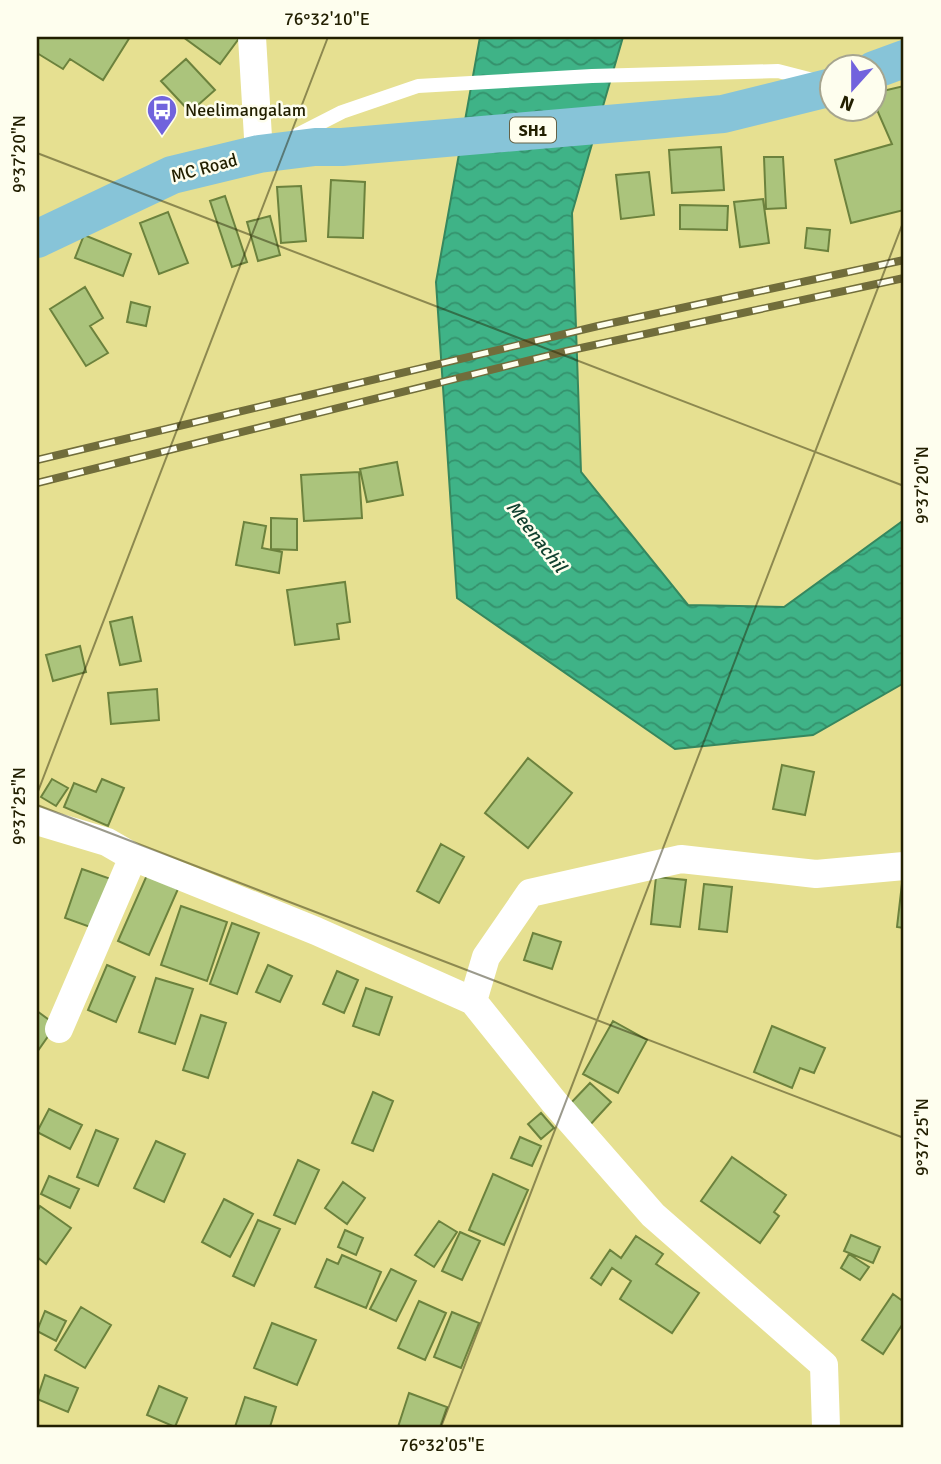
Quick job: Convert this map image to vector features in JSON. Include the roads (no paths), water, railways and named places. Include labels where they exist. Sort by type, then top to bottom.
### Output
[{"type":"main road","name":"MC Road","points":[[37,239],[172,174],[259,154],[315,147],[342,147],[723,114],[818,90]]},
{"type":"street","points":[[252,37],[259,154]]},
{"type":"street","points":[[37,821],[107,842],[133,857],[316,931],[473,1001],[554,1102],[653,1215],[824,1365],[826,1427]]},
{"type":"street","points":[[59,1029],[133,857]]},
{"type":"street","points":[[473,1001],[486,957],[530,892],[681,859],[816,874],[904,866]]},
{"type":"lane","points":[[259,154],[342,112],[418,86],[649,74],[778,71],[818,82]]},
{"type":"water","name":"Meenachil","points":[[480,37],[623,37],[572,213],[581,472],[688,605],[784,607],[904,520],[904,683],[813,735],[675,749],[457,598],[436,282]]},
{"type":"railway","points":[[37,460],[598,326],[904,260]]},
{"type":"railway","points":[[37,483],[567,351],[904,278]]},
{"type":"place","name":"Neelimangalam","points":[[162,137]]}]
